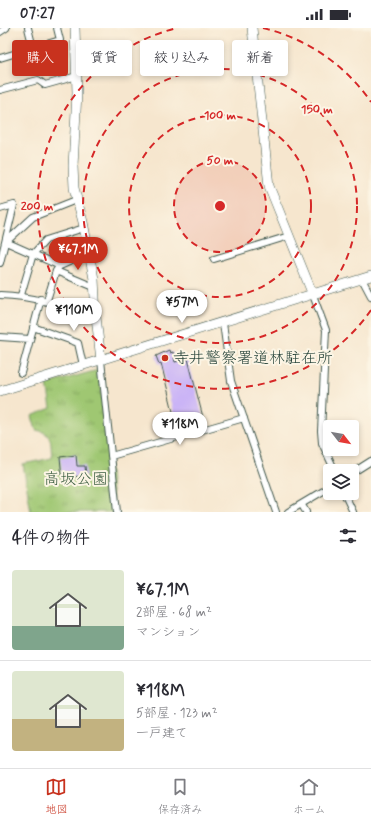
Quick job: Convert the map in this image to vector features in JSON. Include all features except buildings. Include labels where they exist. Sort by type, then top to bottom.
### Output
[{"type":"street","points":[[0,32],[6,28]]},
{"type":"street","points":[[28,28],[31,40]]},
{"type":"street","points":[[57,28],[60,40]]},
{"type":"street","points":[[75,28],[76,52]]},
{"type":"street","points":[[252,28],[269,186],[326,330],[321,431],[322,443],[332,464]]},
{"type":"street","points":[[0,58],[12,54]]},
{"type":"street","points":[[0,90],[38,80],[45,85],[77,76],[73,166],[76,200],[84,228],[94,287],[116,512]]},
{"type":"street","points":[[3,245],[34,217],[76,200]]},
{"type":"street","points":[[0,209],[14,205],[3,245],[0,263]]},
{"type":"street","points":[[22,296],[34,254],[46,240],[84,228]]},
{"type":"street","points":[[214,259],[289,236]]},
{"type":"street","points":[[3,245],[34,254],[58,269],[94,287]]},
{"type":"street","points":[[22,373],[33,327],[58,269],[89,253]]},
{"type":"street","points":[[0,391],[366,278],[371,296]]},
{"type":"street","points":[[0,295],[22,296],[44,300],[96,317]]},
{"type":"street","points":[[224,323],[231,381],[276,512]]},
{"type":"street","points":[[33,327],[78,343],[83,365]]},
{"type":"street","points":[[0,337],[30,339]]},
{"type":"street","points":[[111,456],[244,418]]},
{"type":"street","points":[[359,469],[371,461]]},
{"type":"street","points":[[288,512],[323,492]]},
{"type":"street","points":[[347,500],[353,512]]},
{"type":"street","points":[[302,505],[306,512]]},
{"type":"green space","name":"高坂公園","points":[[98,370],[114,512],[31,512],[23,464],[52,458],[50,440],[42,431],[36,430],[32,416],[51,408],[47,384]]},
{"type":"place","name":"寺井警察署道林駐在所","points":[[165,358]]}]
